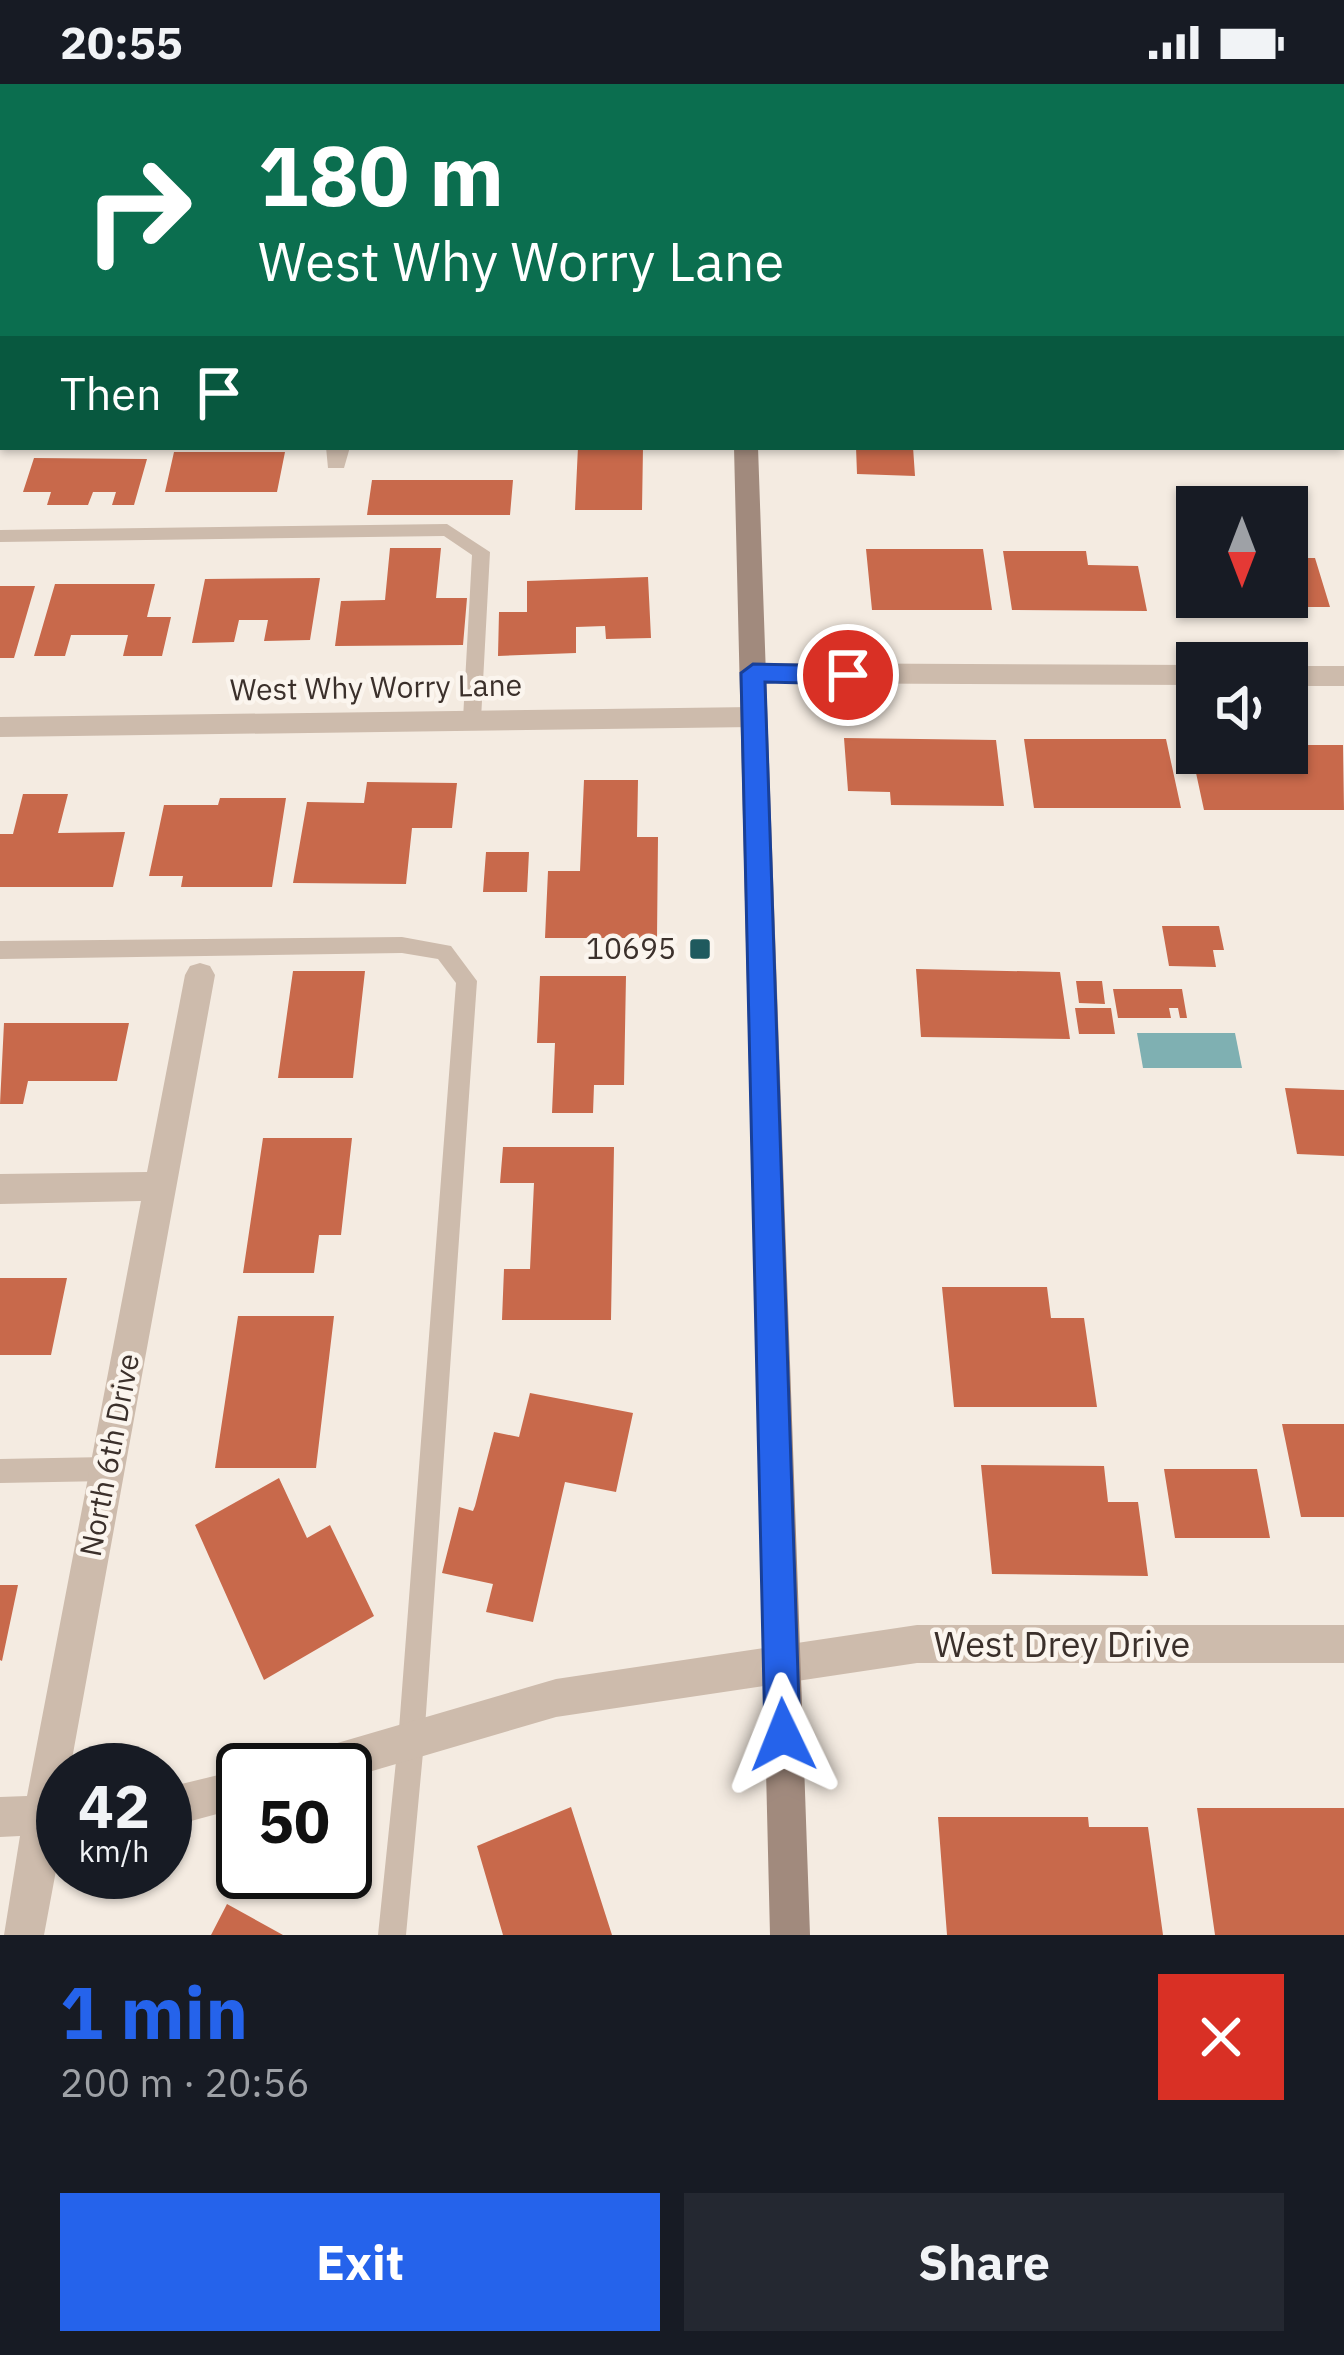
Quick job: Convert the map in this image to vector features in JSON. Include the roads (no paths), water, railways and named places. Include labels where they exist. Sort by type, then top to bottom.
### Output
[{"type":"main road","points":[[746,450],[790,1935]]},
{"type":"street","points":[[753,673],[1176,675]]},
{"type":"street","points":[[1308,676],[1344,676]]},
{"type":"street","name":"West Why Worry Lane","points":[[0,727],[753,717]]},
{"type":"street","name":"North 6th Drive","points":[[65,1743],[107,1469],[200,975]]},
{"type":"street","points":[[0,1189],[161,1186]]},
{"type":"street","name":"West Drey Drive","points":[[372,1753],[556,1698],[917,1644],[1344,1644]]},
{"type":"street","points":[[0,1816],[36,1815]]},
{"type":"street","name":"North 6th Drive","points":[[24,1935],[36,1887]]},
{"type":"lane","points":[[0,536],[447,530],[481,552],[472,719]]},
{"type":"lane","points":[[0,950],[402,945],[444,952],[467,981],[411,1742],[392,1935]]},
{"type":"lane","points":[[0,1471],[107,1469]]},
{"type":"water","points":[[1137,1033],[1235,1033],[1242,1068],[1143,1068]]},
{"type":"place","name":"10695","points":[[700,949]]}]
